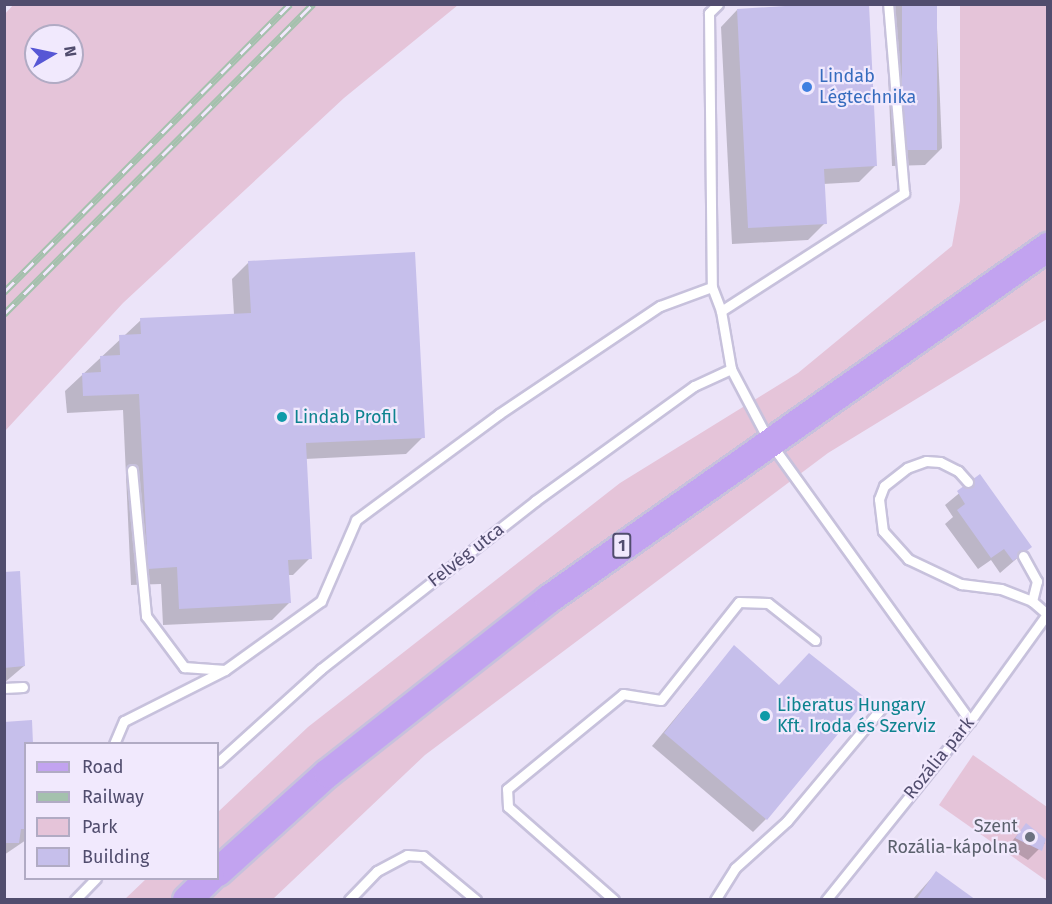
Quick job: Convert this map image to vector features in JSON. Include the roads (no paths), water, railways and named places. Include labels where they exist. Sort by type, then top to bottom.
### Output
[{"type":"main road","name":"1","points":[[219,871],[328,773],[488,647],[769,441],[1047,247]]},
{"type":"main road","points":[[187,900],[209,880]]},
{"type":"lane","points":[[718,4],[709,13],[712,287],[721,311],[731,369],[769,441],[970,721]]},
{"type":"lane","points":[[721,311],[904,193],[888,4]]},
{"type":"lane","points":[[115,742],[124,721],[225,670],[321,601],[356,520],[499,414],[660,306],[712,287]]},
{"type":"lane","name":"Felvég utca","points":[[219,761],[321,669],[535,501],[694,386],[731,369]]},
{"type":"lane","points":[[968,482],[958,471],[940,462],[926,461],[907,468],[884,486],[879,499],[884,531],[908,559],[961,584],[1001,589],[1032,601],[1047,614]]},
{"type":"lane","points":[[132,470],[146,616],[184,667],[225,670]]},
{"type":"lane","points":[[1023,556],[1037,581],[1032,601]]},
{"type":"lane","points":[[614,900],[508,807],[507,789],[623,694],[661,700],[739,602],[768,603],[815,640]]},
{"type":"lane","name":"Rozália park","points":[[826,900],[970,721],[1047,614]]},
{"type":"lane","points":[[4,688],[23,687]]},
{"type":"lane","points":[[715,900],[735,868],[787,821],[883,706]]},
{"type":"lane","points":[[349,900],[377,871],[407,855],[423,856],[476,900]]},
{"type":"lane","points":[[75,900],[95,880]]},
{"type":"railway","points":[[4,292],[290,4]]},
{"type":"railway","points":[[4,314],[313,4]]},
{"type":"place","name":"Lindab Légtechnika","points":[[807,87]]},
{"type":"place","name":"Lindab Profil","points":[[282,417]]},
{"type":"place","name":"Liberatus Hungary Kft. Iroda és Szerviz","points":[[765,716]]},
{"type":"place","name":"Szent Rozália-kápolna","points":[[1030,837]]}]
